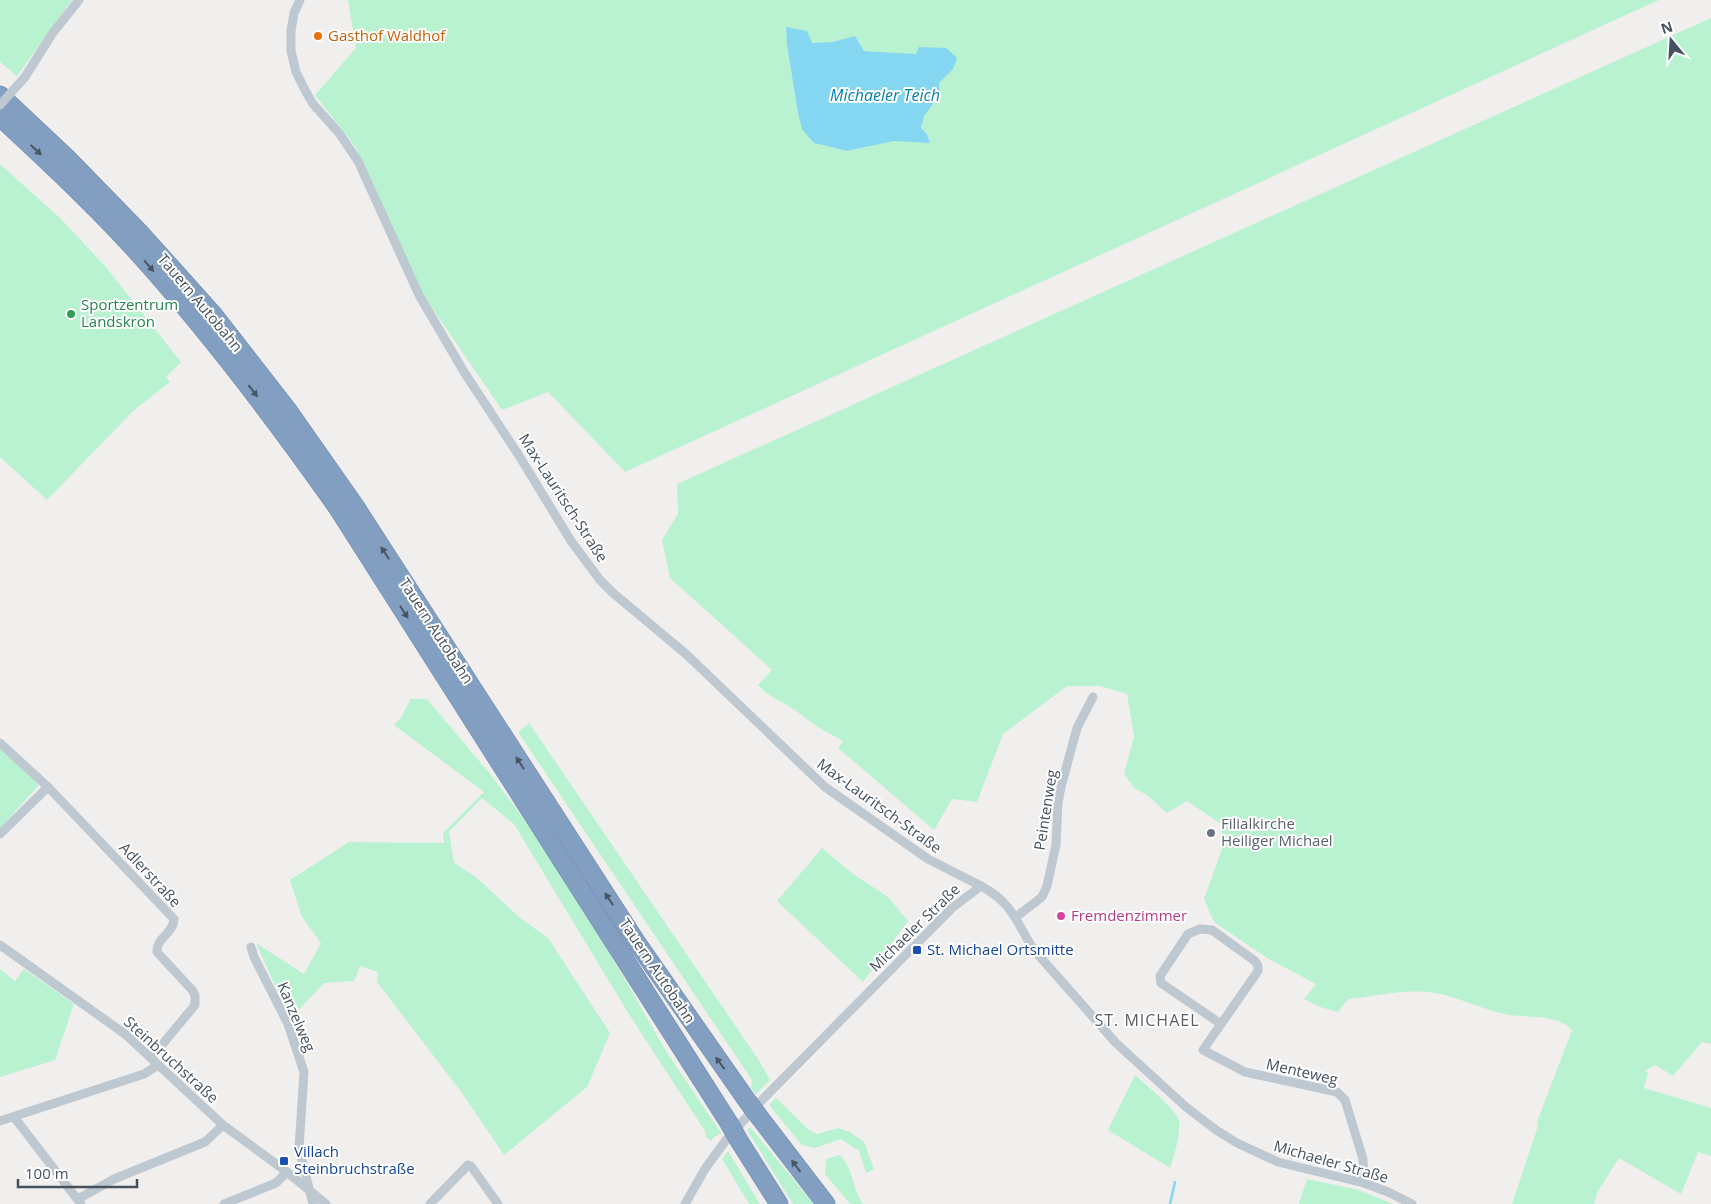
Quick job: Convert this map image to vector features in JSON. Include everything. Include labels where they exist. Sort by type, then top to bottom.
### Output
[{"type":"highway","name":"Tauern Autobahn","points":[[0,95],[68,158],[142,235],[212,314],[287,409],[355,506],[636,943],[753,1108],[826,1204]]},
{"type":"highway","name":"Tauern Autobahn","points":[[0,117],[65,177],[138,252],[205,331],[274,418],[337,507],[779,1204]]},
{"type":"street","points":[[0,105],[26,77],[52,34],[79,0]]},
{"type":"street","name":"Max-Lauritsch-Straße","points":[[300,0],[294,13],[290,31],[291,51],[296,72],[306,92],[313,104],[340,133],[358,161],[419,295],[454,356],[518,454],[571,542],[600,580],[686,654],[825,787],[928,859],[981,886]]},
{"type":"street","name":"Peintenweg","points":[[1016,917],[1042,897],[1047,886],[1056,845],[1058,803],[1061,787],[1077,728],[1093,697]]},
{"type":"street","name":"Adlerstraße","points":[[0,742],[48,787],[174,919],[172,927],[159,943],[157,952],[193,992],[195,1005],[155,1061]]},
{"type":"street","points":[[0,834],[48,787]]},
{"type":"street","name":"Michaeler Straße","points":[[685,1204],[705,1169],[726,1140],[761,1101],[952,908],[981,886],[996,894],[1016,917],[1034,950],[1116,1042],[1186,1107],[1216,1130],[1237,1143],[1278,1162],[1364,1182],[1412,1204]]},
{"type":"street","name":"Menteweg","points":[[1221,1024],[1159,980],[1188,934],[1195,930],[1212,930],[1255,961],[1258,966],[1258,971],[1203,1050],[1245,1072],[1337,1092],[1342,1095],[1363,1159],[1364,1182]]},
{"type":"street","name":"Steinbruchstraße","points":[[0,945],[126,1034],[223,1125],[287,1172],[326,1204]]},
{"type":"street","name":"Kanzelweg","points":[[251,947],[254,957],[288,1024],[304,1072],[299,1148],[309,1189]]},
{"type":"street","points":[[0,1121],[144,1074],[155,1061]]},
{"type":"street","points":[[14,1116],[80,1201],[114,1179],[205,1142],[223,1125]]},
{"type":"street","points":[[430,1204],[468,1165],[471,1166],[498,1204]]},
{"type":"street","points":[[224,1204],[276,1183],[287,1172]]},
{"type":"street","points":[[309,1189],[313,1204]]},
{"type":"green space","points":[[0,0],[72,0],[17,76],[0,62]]},
{"type":"green space","points":[[348,0],[1659,0],[625,472],[548,392],[502,410],[422,293],[355,146],[315,95],[356,48]],"holes":[[[786,27],[812,43],[832,42],[855,36],[864,51],[916,54],[953,69],[939,83],[940,95],[924,116],[921,129],[927,134],[930,142],[894,141],[847,151],[814,143],[798,113]]]},
{"type":"green space","points":[[1711,18],[1711,1044],[1702,1042],[1673,1076],[1655,1065],[1645,1071],[1648,1073],[1644,1088],[1711,1108],[1711,1156],[1698,1152],[1681,1194],[1619,1158],[1598,1191],[1594,1204],[1512,1204],[1538,1126],[1537,1122],[1572,1030],[1566,1025],[1551,1019],[1501,1013],[1436,993],[1414,991],[1348,999],[1338,1012],[1320,1007],[1304,999],[1316,984],[1267,958],[1214,922],[1204,899],[1223,846],[1221,824],[1187,801],[1167,813],[1147,795],[1134,788],[1124,774],[1134,736],[1127,694],[1100,686],[1067,686],[1003,734],[977,802],[952,799],[934,830],[838,748],[843,741],[816,726],[795,710],[766,693],[758,685],[772,670],[670,578],[662,540],[678,514],[677,484]]},
{"type":"green space","name":"Sportzentrum Landskron","points":[[0,164],[60,218],[105,266],[181,362],[166,377],[170,382],[133,411],[47,500],[0,457]]},
{"type":"green space","points":[[411,699],[427,699],[491,775],[550,854],[664,1048],[721,1133],[711,1141],[706,1137],[705,1131],[630,1016],[514,824],[482,798],[449,832],[454,863],[476,877],[520,918],[548,938],[610,1033],[587,1087],[504,1155],[462,1093],[377,982],[378,972],[360,966],[354,981],[324,983],[290,1019],[256,943],[304,974],[321,943],[302,917],[290,880],[349,842],[444,843],[443,833],[484,792],[394,725],[400,719]]},
{"type":"green space","points":[[529,723],[760,1062],[770,1080],[756,1094],[751,1088],[752,1080],[518,732]]},
{"type":"green space","points":[[0,748],[38,786],[0,828]]},
{"type":"green space","points":[[822,848],[853,874],[888,897],[908,921],[863,982],[777,901]]},
{"type":"green space","points":[[0,969],[15,981],[24,969],[74,1004],[55,1060],[0,1077]]},
{"type":"green space","points":[[1135,1075],[1173,1110],[1179,1121],[1178,1139],[1170,1168],[1108,1130]]},
{"type":"green space","points":[[776,1098],[809,1130],[817,1134],[839,1128],[850,1132],[864,1142],[874,1169],[866,1173],[859,1151],[841,1139],[815,1148],[802,1145],[769,1105]]},
{"type":"green space","points":[[750,1127],[814,1204],[793,1204],[747,1130]]},
{"type":"green space","points":[[728,1151],[760,1204],[749,1204],[722,1159]]},
{"type":"green space","points":[[840,1155],[851,1173],[859,1198],[863,1204],[850,1204],[825,1174],[826,1159]]},
{"type":"green space","points":[[1307,1179],[1359,1190],[1393,1204],[1299,1204]]},
{"type":"water","name":"Michaeler Teich","points":[[786,27],[807,31],[812,43],[832,42],[855,36],[864,51],[916,54],[919,47],[946,48],[957,58],[953,69],[939,83],[940,95],[924,116],[921,128],[927,134],[930,143],[894,141],[847,151],[814,143],[802,129],[798,113]]},
{"type":"waterway","points":[[1170,1204],[1175,1182]]},
{"type":"place","name":"Gasthof Waldhof","points":[[318,36]]},
{"type":"place","name":"Sportzentrum Landskron","points":[[71,314]]},
{"type":"place","name":"Filialkirche Heiliger Michael","points":[[1211,833]]},
{"type":"place","name":"Fremdenzimmer","points":[[1061,916]]},
{"type":"place","name":"St. Michael Ortsmitte","points":[[917,950]]},
{"type":"place","name":"Villach Steinbruchstraße","points":[[284,1161]]},
{"type":"district","name":"ST. MICHAEL","points":[[1147,1020]]}]
